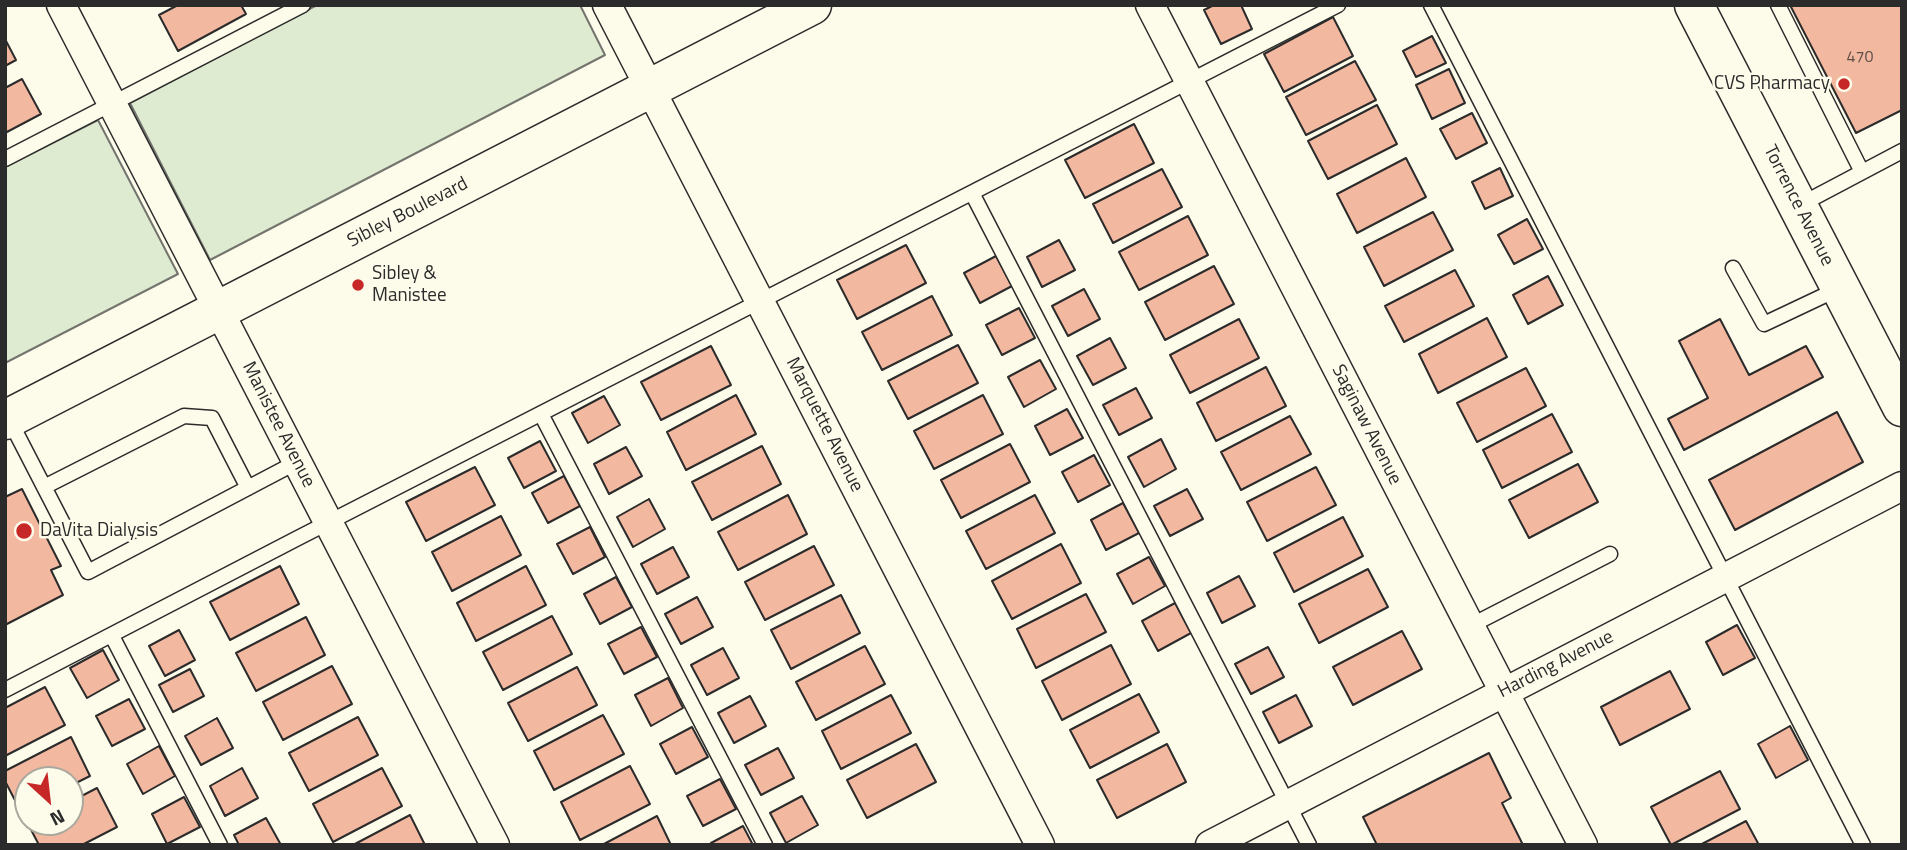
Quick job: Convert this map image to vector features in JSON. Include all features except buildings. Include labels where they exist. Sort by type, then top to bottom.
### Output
[{"type":"main road","name":"Sibley Boulevard","points":[[7,419],[811,5]]},
{"type":"main road","name":"Torrence Avenue","points":[[1694,5],[1902,407]]},
{"type":"street","name":"Manistee Avenue","points":[[61,5],[495,845]]},
{"type":"street","name":"Marquette Avenue","points":[[607,5],[1040,845]]},
{"type":"street","name":"Saginaw Avenue","points":[[1150,5],[1583,845]]},
{"type":"street","name":"Harding Avenue","points":[[1210,845],[1902,486]]},
{"type":"lane","points":[[5,159],[303,5]]},
{"type":"lane","points":[[5,690],[1338,5]]},
{"type":"lane","points":[[1431,5],[1863,845]]},
{"type":"lane","points":[[1778,5],[1862,172]]},
{"type":"lane","points":[[1798,206],[1902,151]]},
{"type":"lane","points":[[972,193],[1309,845]]},
{"type":"lane","points":[[1733,268],[1764,324],[1840,288]]},
{"type":"lane","points":[[541,415],[765,845]]},
{"type":"lane","points":[[44,487],[184,416],[212,418],[248,488]]},
{"type":"lane","points":[[7,419],[88,572],[297,462]]},
{"type":"lane","points":[[1470,626],[1610,554]]},
{"type":"lane","points":[[111,636],[220,845]]},
{"type":"green space","points":[[317,5],[580,5],[605,55],[210,260],[130,103]]},
{"type":"green space","points":[[98,120],[178,274],[5,363],[5,167]]},
{"type":"place","name":"CVS Pharmacy","points":[[1844,84]]},
{"type":"place","name":"Sibley & Manistee","points":[[358,285]]},
{"type":"place","name":"DaVita Dialysis","points":[[24,531]]}]
